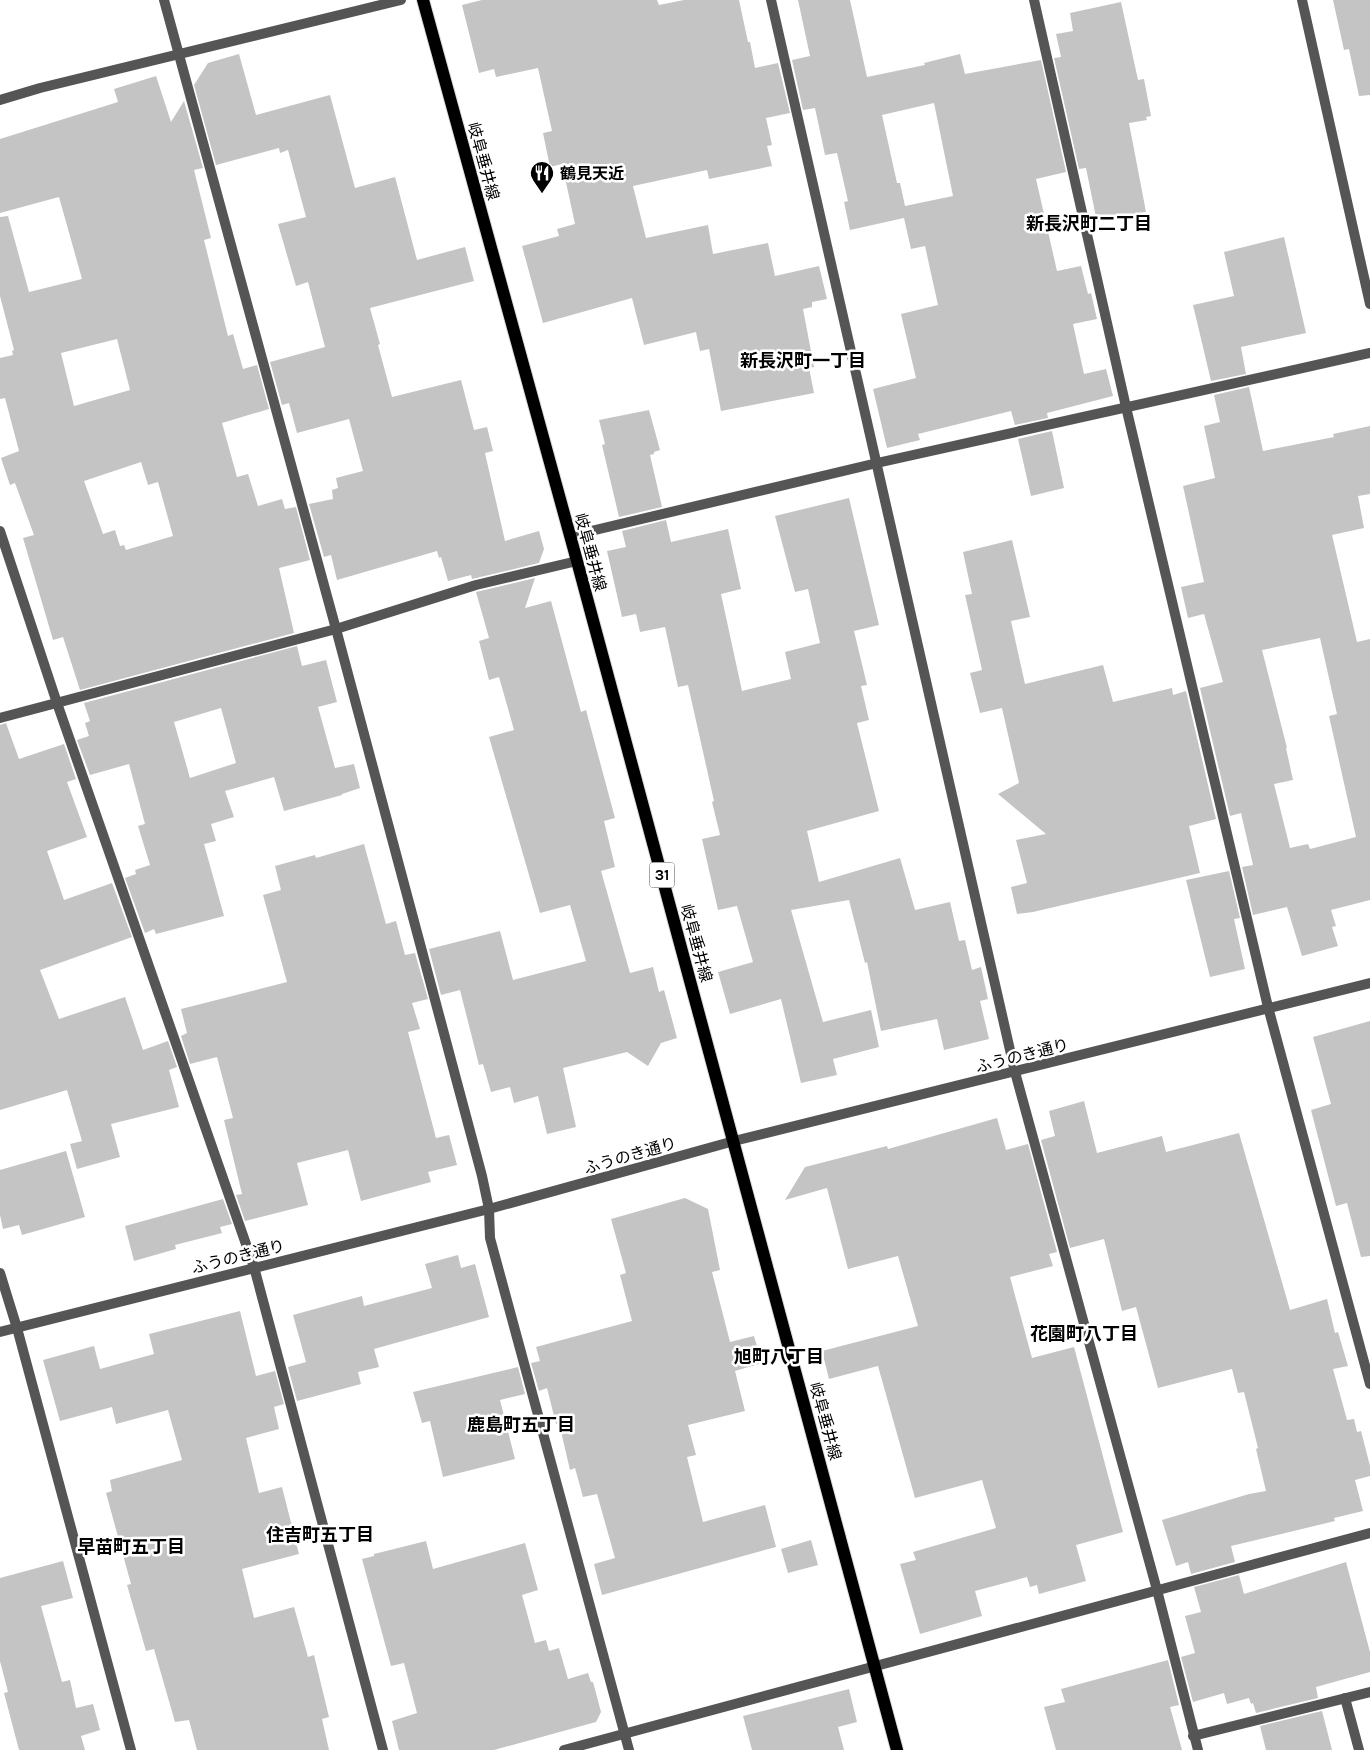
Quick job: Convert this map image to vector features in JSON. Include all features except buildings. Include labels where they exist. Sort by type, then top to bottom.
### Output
[{"type":"main road","name":"岐阜垂井線","points":[[424,0],[734,1141],[897,1750]]},
{"type":"street","points":[[164,0],[336,629],[482,1176],[489,1209],[490,1238],[629,1750]]},
{"type":"street","points":[[0,100],[40,88],[402,0]]},
{"type":"street","points":[[770,0],[1015,1072],[1157,1590],[1198,1750]]},
{"type":"street","points":[[1034,0],[1126,407],[1268,1007],[1370,1384]]},
{"type":"street","points":[[1302,0],[1370,304]]},
{"type":"street","points":[[570,536],[877,463],[1370,353]]},
{"type":"street","points":[[0,531],[57,703],[254,1267],[383,1750]]},
{"type":"street","points":[[0,718],[336,629],[476,585],[577,561]]},
{"type":"street","name":"ふうのき通り","points":[[0,1332],[489,1209],[734,1141],[1370,983]]},
{"type":"street","points":[[0,1273],[17,1328],[131,1750]]},
{"type":"street","points":[[564,1750],[1370,1533]]},
{"type":"street","points":[[1194,1736],[1370,1692]]},
{"type":"street","points":[[1345,1698],[1359,1750]]},
{"type":"place","name":"鶴見天近","points":[[542,194]]},
{"type":"district","name":"新長沢町二丁目","points":[[1089,224]]},
{"type":"district","name":"新長沢町一丁目","points":[[803,361]]},
{"type":"district","name":"花園町八丁目","points":[[1084,1334]]},
{"type":"district","name":"旭町八丁目","points":[[779,1357]]},
{"type":"district","name":"鹿島町五丁目","points":[[521,1425]]},
{"type":"district","name":"住吉町五丁目","points":[[320,1535]]},
{"type":"district","name":"早苗町五丁目","points":[[131,1547]]}]
